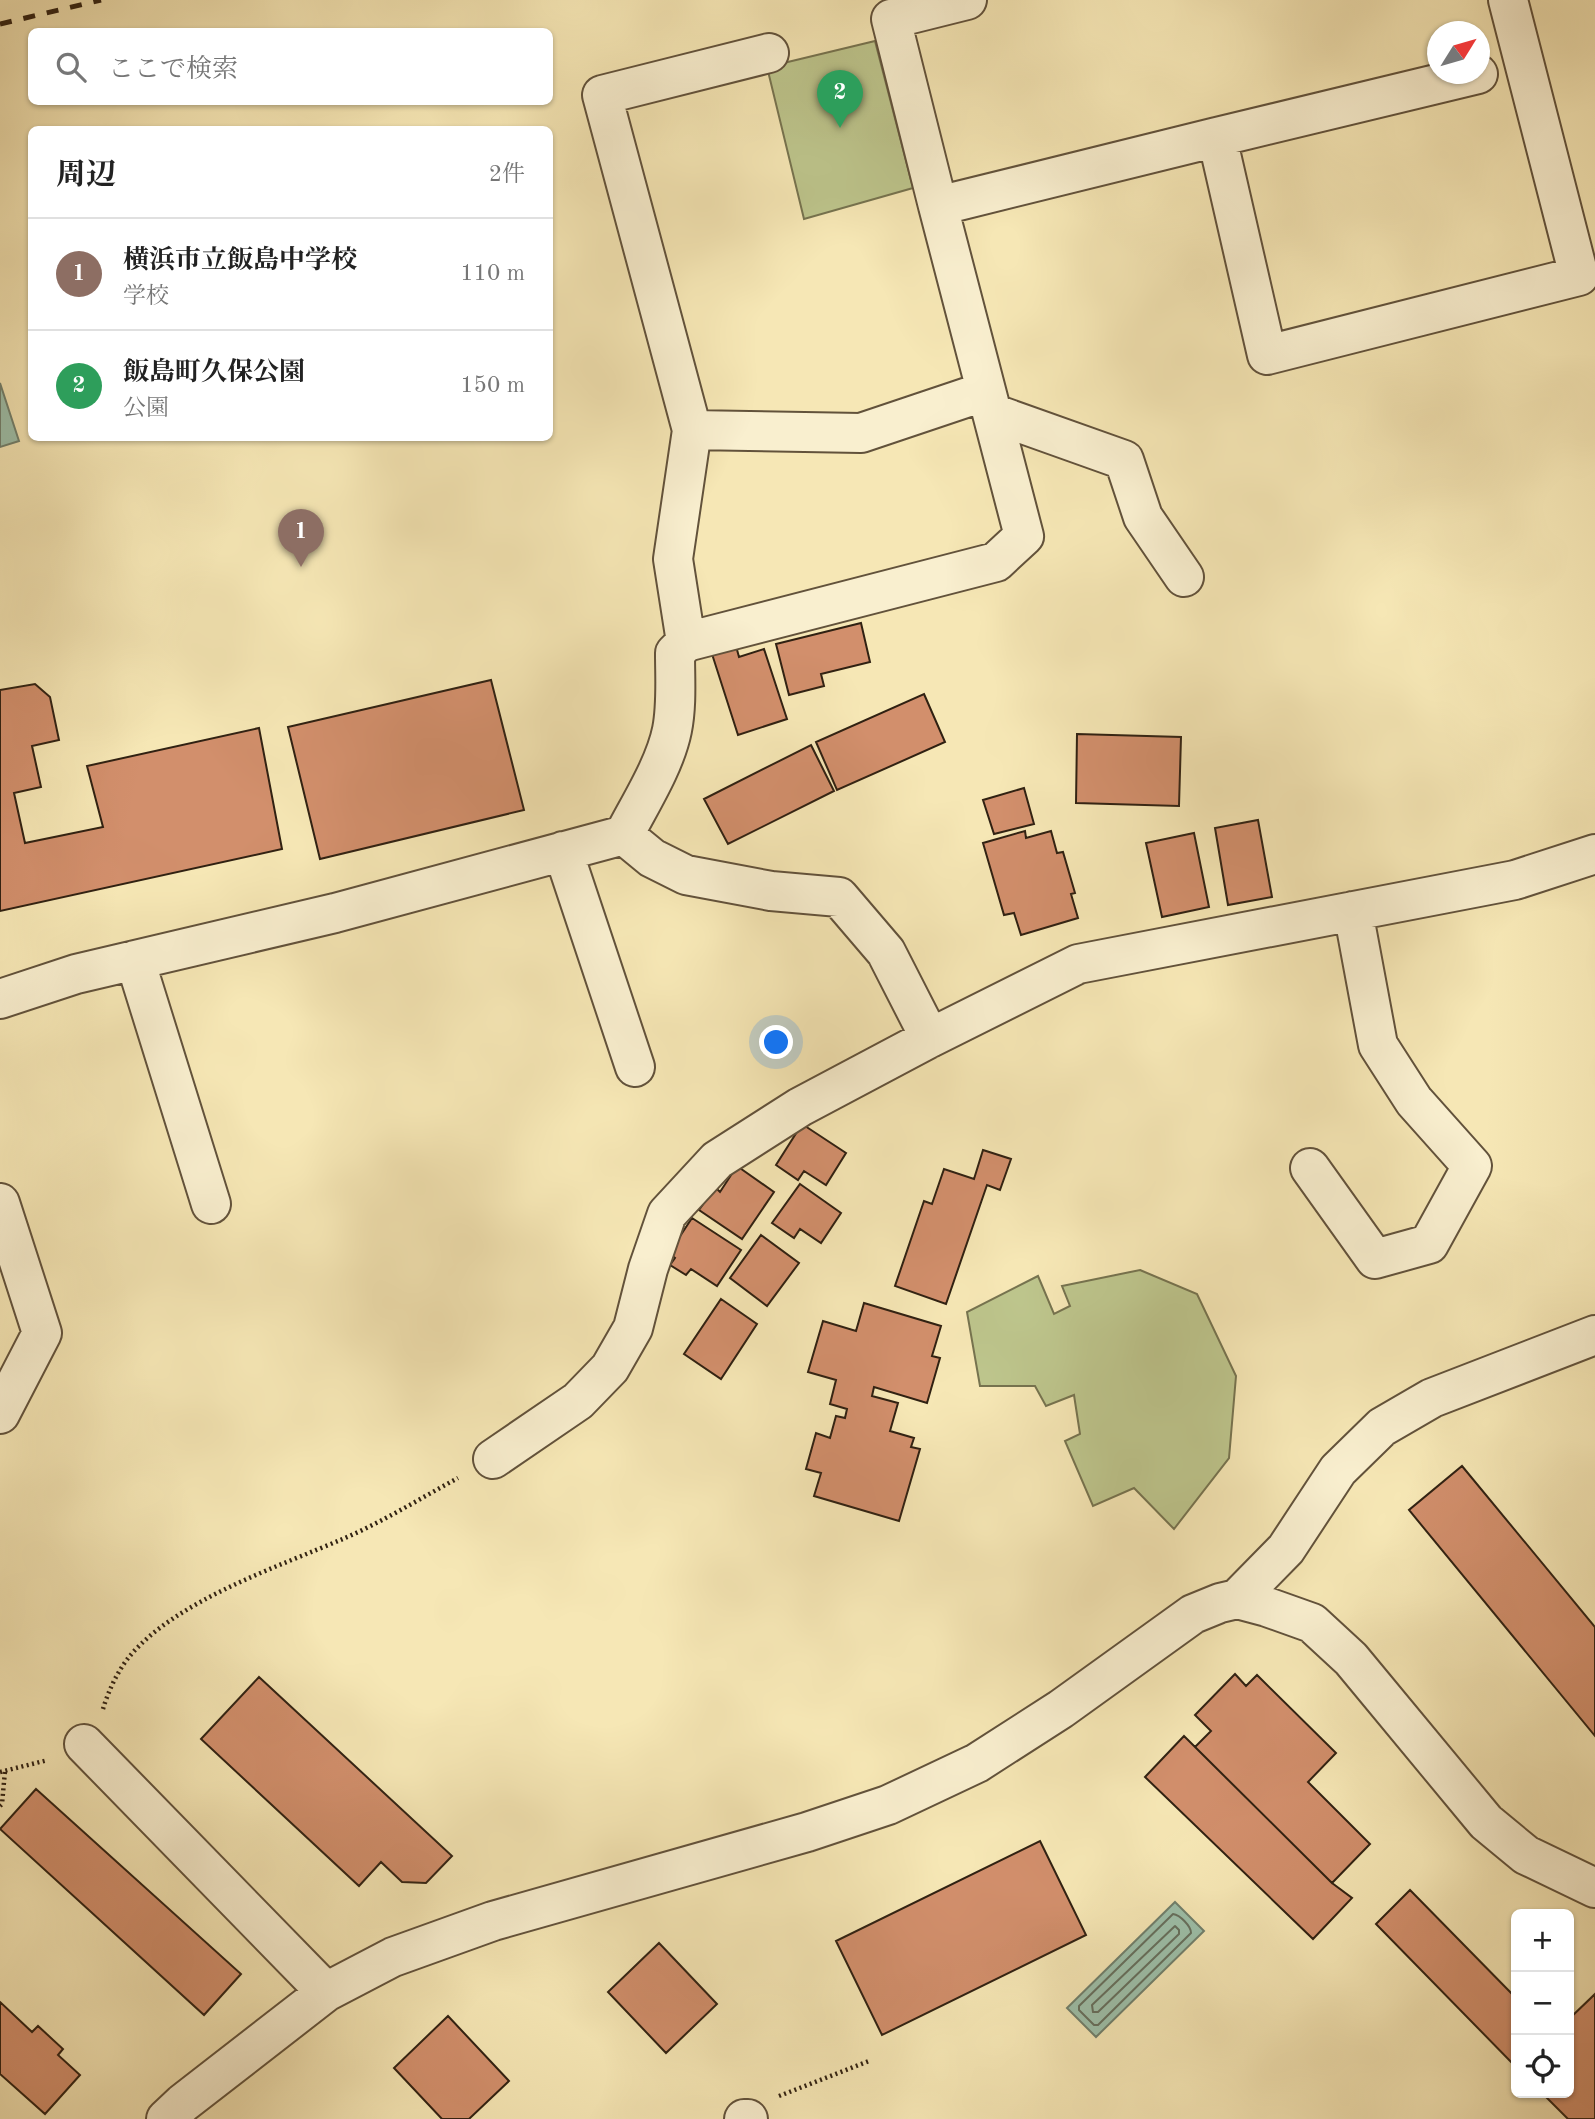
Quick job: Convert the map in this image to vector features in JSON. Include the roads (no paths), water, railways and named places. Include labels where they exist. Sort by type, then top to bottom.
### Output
[{"type":"street","points":[[0,999],[76,974],[335,913],[624,835],[663,757],[672,732],[675,653],[685,642],[996,562],[1024,536],[891,19],[967,0]]},
{"type":"street","points":[[1217,137],[1267,355],[1579,276],[1508,0]]},
{"type":"street","points":[[685,642],[673,559],[692,430],[602,95],[769,53]]},
{"type":"street","points":[[1490,70],[1524,62]]},
{"type":"street","points":[[937,206],[1434,84]]},
{"type":"street","points":[[692,430],[861,433],[989,402],[1124,460],[1143,517],[1184,577]]},
{"type":"street","points":[[624,835],[652,858],[686,875],[771,891],[839,897],[886,952],[930,1038]]},
{"type":"street","points":[[563,852],[635,1066]]},
{"type":"street","points":[[492,1459],[578,1401],[610,1368],[633,1328],[648,1269],[667,1214],[717,1160],[800,1107],[1078,964],[1515,880],[1595,854]]},
{"type":"street","points":[[1310,1167],[1375,1259],[1429,1244],[1472,1166],[1414,1101],[1378,1045],[1353,911]]},
{"type":"street","points":[[135,960],[211,1204]]},
{"type":"street","points":[[0,1203],[42,1333],[0,1414]]},
{"type":"street","points":[[1237,1599],[1286,1549],[1338,1469],[1382,1426],[1432,1398],[1595,1335]]},
{"type":"street","points":[[166,2119],[326,1992],[393,1957],[493,1921],[807,1832],[888,1805],[977,1763],[1061,1709],[1193,1614],[1237,1599],[1312,1623],[1350,1659],[1486,1822],[1525,1855],[1595,1888]]},
{"type":"street","points":[[84,1744],[326,1992]]},
{"type":"water","points":[[0,383],[19,441],[0,447]]},
{"type":"water","points":[[1175,1902],[1204,1931],[1096,2037],[1067,2008]]},
{"type":"railway","points":[[0,24],[101,0]]},
{"type":"place","name":"飯島町久保公園","points":[[840,128]]},
{"type":"place","name":"横浜市立飯島中学校","points":[[301,567]]}]
